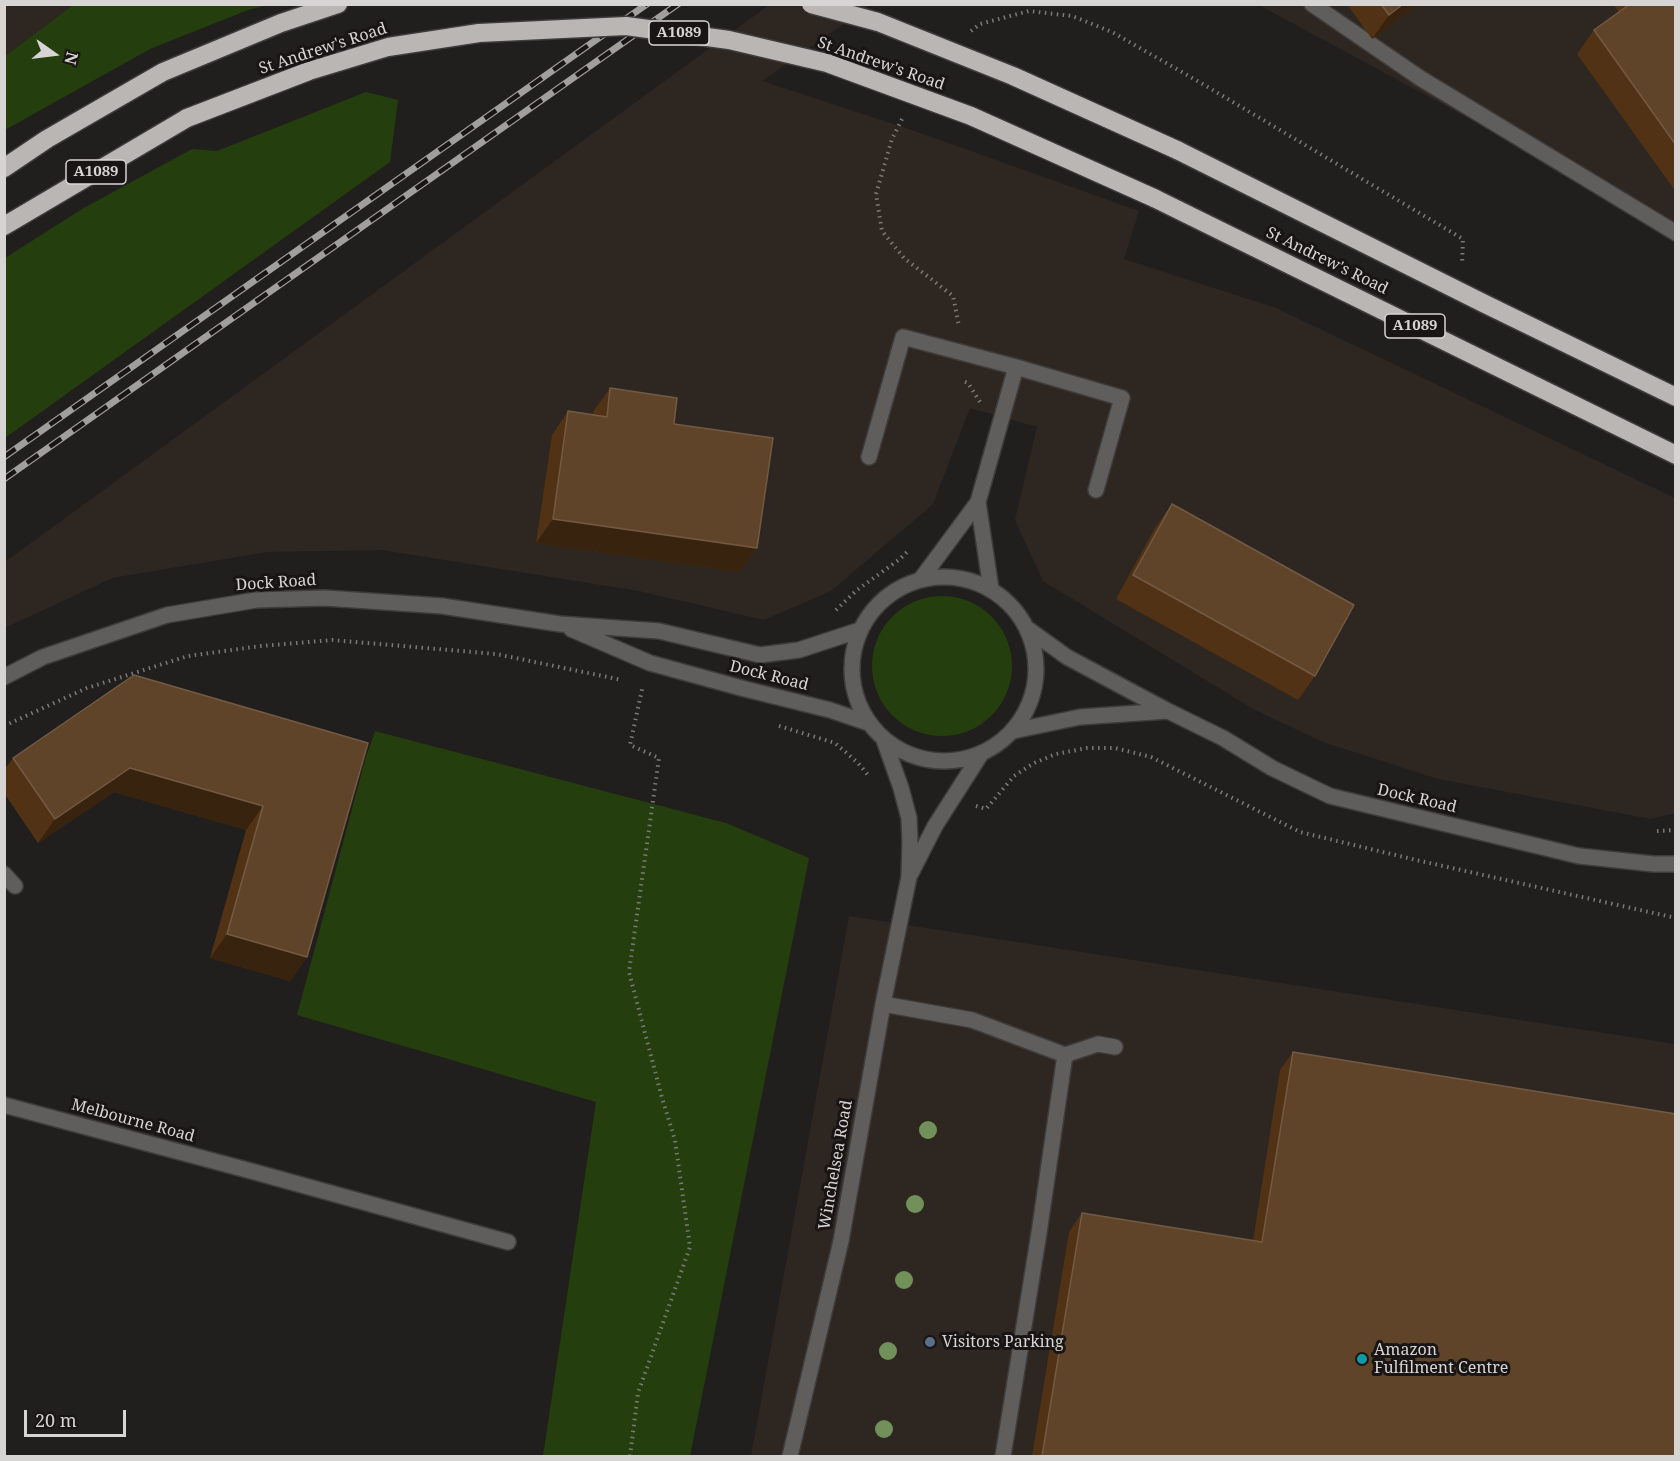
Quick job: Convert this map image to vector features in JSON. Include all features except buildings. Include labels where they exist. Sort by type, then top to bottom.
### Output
[{"type":"highway","points":[[4,168],[46,139],[163,72],[281,23],[338,4]]},
{"type":"highway","name":"St Andrew's Road","points":[[811,4],[878,22],[1013,76],[1177,150],[1676,397]]},
{"type":"highway","name":"St Andrew's Road","points":[[4,226],[187,118],[309,71],[388,47],[479,33],[626,26],[729,40],[827,63],[971,116],[1154,198],[1676,455]]},
{"type":"street","points":[[1312,4],[1420,78],[1676,233]]},
{"type":"street","points":[[869,457],[903,337],[1122,398],[1096,490]]},
{"type":"street","points":[[921,579],[978,502],[1016,367]]},
{"type":"street","points":[[978,502],[992,589]]},
{"type":"street","name":"Dock Road","points":[[945,576],[969,580],[992,589],[1013,606],[1028,629],[1036,655],[1036,683],[1028,708],[1013,731],[998,744],[981,754],[961,760],[940,762],[920,759],[901,752],[884,740],[868,723],[855,693],[852,661],[860,630],[871,612],[885,598],[902,586],[921,579],[945,576]]},
{"type":"street","name":"Dock Road","points":[[4,677],[43,657],[167,615],[256,600],[325,598],[442,606],[560,624],[659,631],[760,655],[799,650],[860,630]]},
{"type":"street","name":"Dock Road","points":[[560,624],[650,663],[830,710],[868,723]]},
{"type":"street","name":"Dock Road","points":[[1028,629],[1067,657],[1223,738],[1272,768],[1330,796],[1579,856],[1654,864],[1676,864]]},
{"type":"street","name":"Dock Road","points":[[1013,731],[1080,717],[1168,711]]},
{"type":"street","name":"Winchelsea Road","points":[[790,1456],[841,1241],[883,1004],[909,877],[909,818],[884,740]]},
{"type":"street","name":"Winchelsea Road","points":[[909,877],[935,826],[981,754]]},
{"type":"street","points":[[4,874],[15,886]]},
{"type":"street","points":[[883,1004],[972,1020],[1065,1055],[1098,1044],[1115,1047]]},
{"type":"street","points":[[1003,1456],[1065,1055]]},
{"type":"street","name":"Melbourne Road","points":[[4,1105],[508,1242]]},
{"type":"path","points":[[963,38],[980,24],[1029,11],[1072,16],[1112,32],[1463,239],[1462,266],[1471,271]]},
{"type":"path","points":[[903,118],[892,139],[876,194],[882,231],[904,258],[953,296],[959,327],[947,376],[968,383],[983,407]]},
{"type":"path","points":[[832,613],[857,590],[900,559],[916,542]]},
{"type":"path","points":[[4,726],[87,688],[188,656],[261,646],[332,640],[496,654],[632,682]]},
{"type":"path","points":[[630,1456],[638,1393],[690,1247],[675,1140],[629,972],[659,758],[630,745],[643,684],[654,688]]},
{"type":"path","points":[[779,726],[835,743],[873,780]]},
{"type":"path","points":[[974,806],[986,809],[1014,776],[1034,763],[1056,754],[1087,748],[1115,748],[1152,757],[1300,832],[1676,918]]},
{"type":"path","points":[[1657,831],[1676,830]]},
{"type":"shaded area","points":[[5,5],[73,5],[5,56]]},
{"type":"shaded area","points":[[769,5],[871,5],[762,81],[912,130],[1139,211],[1124,259],[1276,308],[1675,498],[1675,813],[1651,819],[1438,779],[1323,742],[1255,710],[1043,581],[1015,520],[1037,427],[970,408],[933,504],[831,591],[764,620],[639,591],[382,550],[267,552],[112,578],[5,628],[5,562]]},
{"type":"shaded area","points":[[1259,5],[1675,5],[1675,230]]},
{"type":"shaded area","points":[[849,916],[1675,1044],[1675,1456],[751,1456]]},
{"type":"green space","points":[[73,5],[268,5],[248,10],[150,49],[5,130],[5,56]]},
{"type":"green space","points":[[366,92],[398,100],[390,162],[5,438],[5,258],[82,209],[192,149],[217,151]]},
{"type":"green space","points":[[942,596],[969,602],[981,608],[991,617],[1000,627],[1006,639],[1012,666],[1006,693],[1000,705],[991,715],[981,724],[969,730],[942,736],[915,730],[903,724],[893,715],[884,705],[878,693],[872,666],[878,639],[884,627],[893,617],[903,608],[915,602]]},
{"type":"green space","points":[[375,731],[726,823],[809,858],[690,1456],[543,1456],[596,1102],[297,1015],[365,760]]},
{"type":"railway","points":[[4,457],[647,4]]},
{"type":"railway","points":[[4,479],[678,4]]},
{"type":"place","name":"Visitors Parking","points":[[930,1342]]},
{"type":"place","name":"Amazon Fulfilment Centre","points":[[1362,1359]]}]
